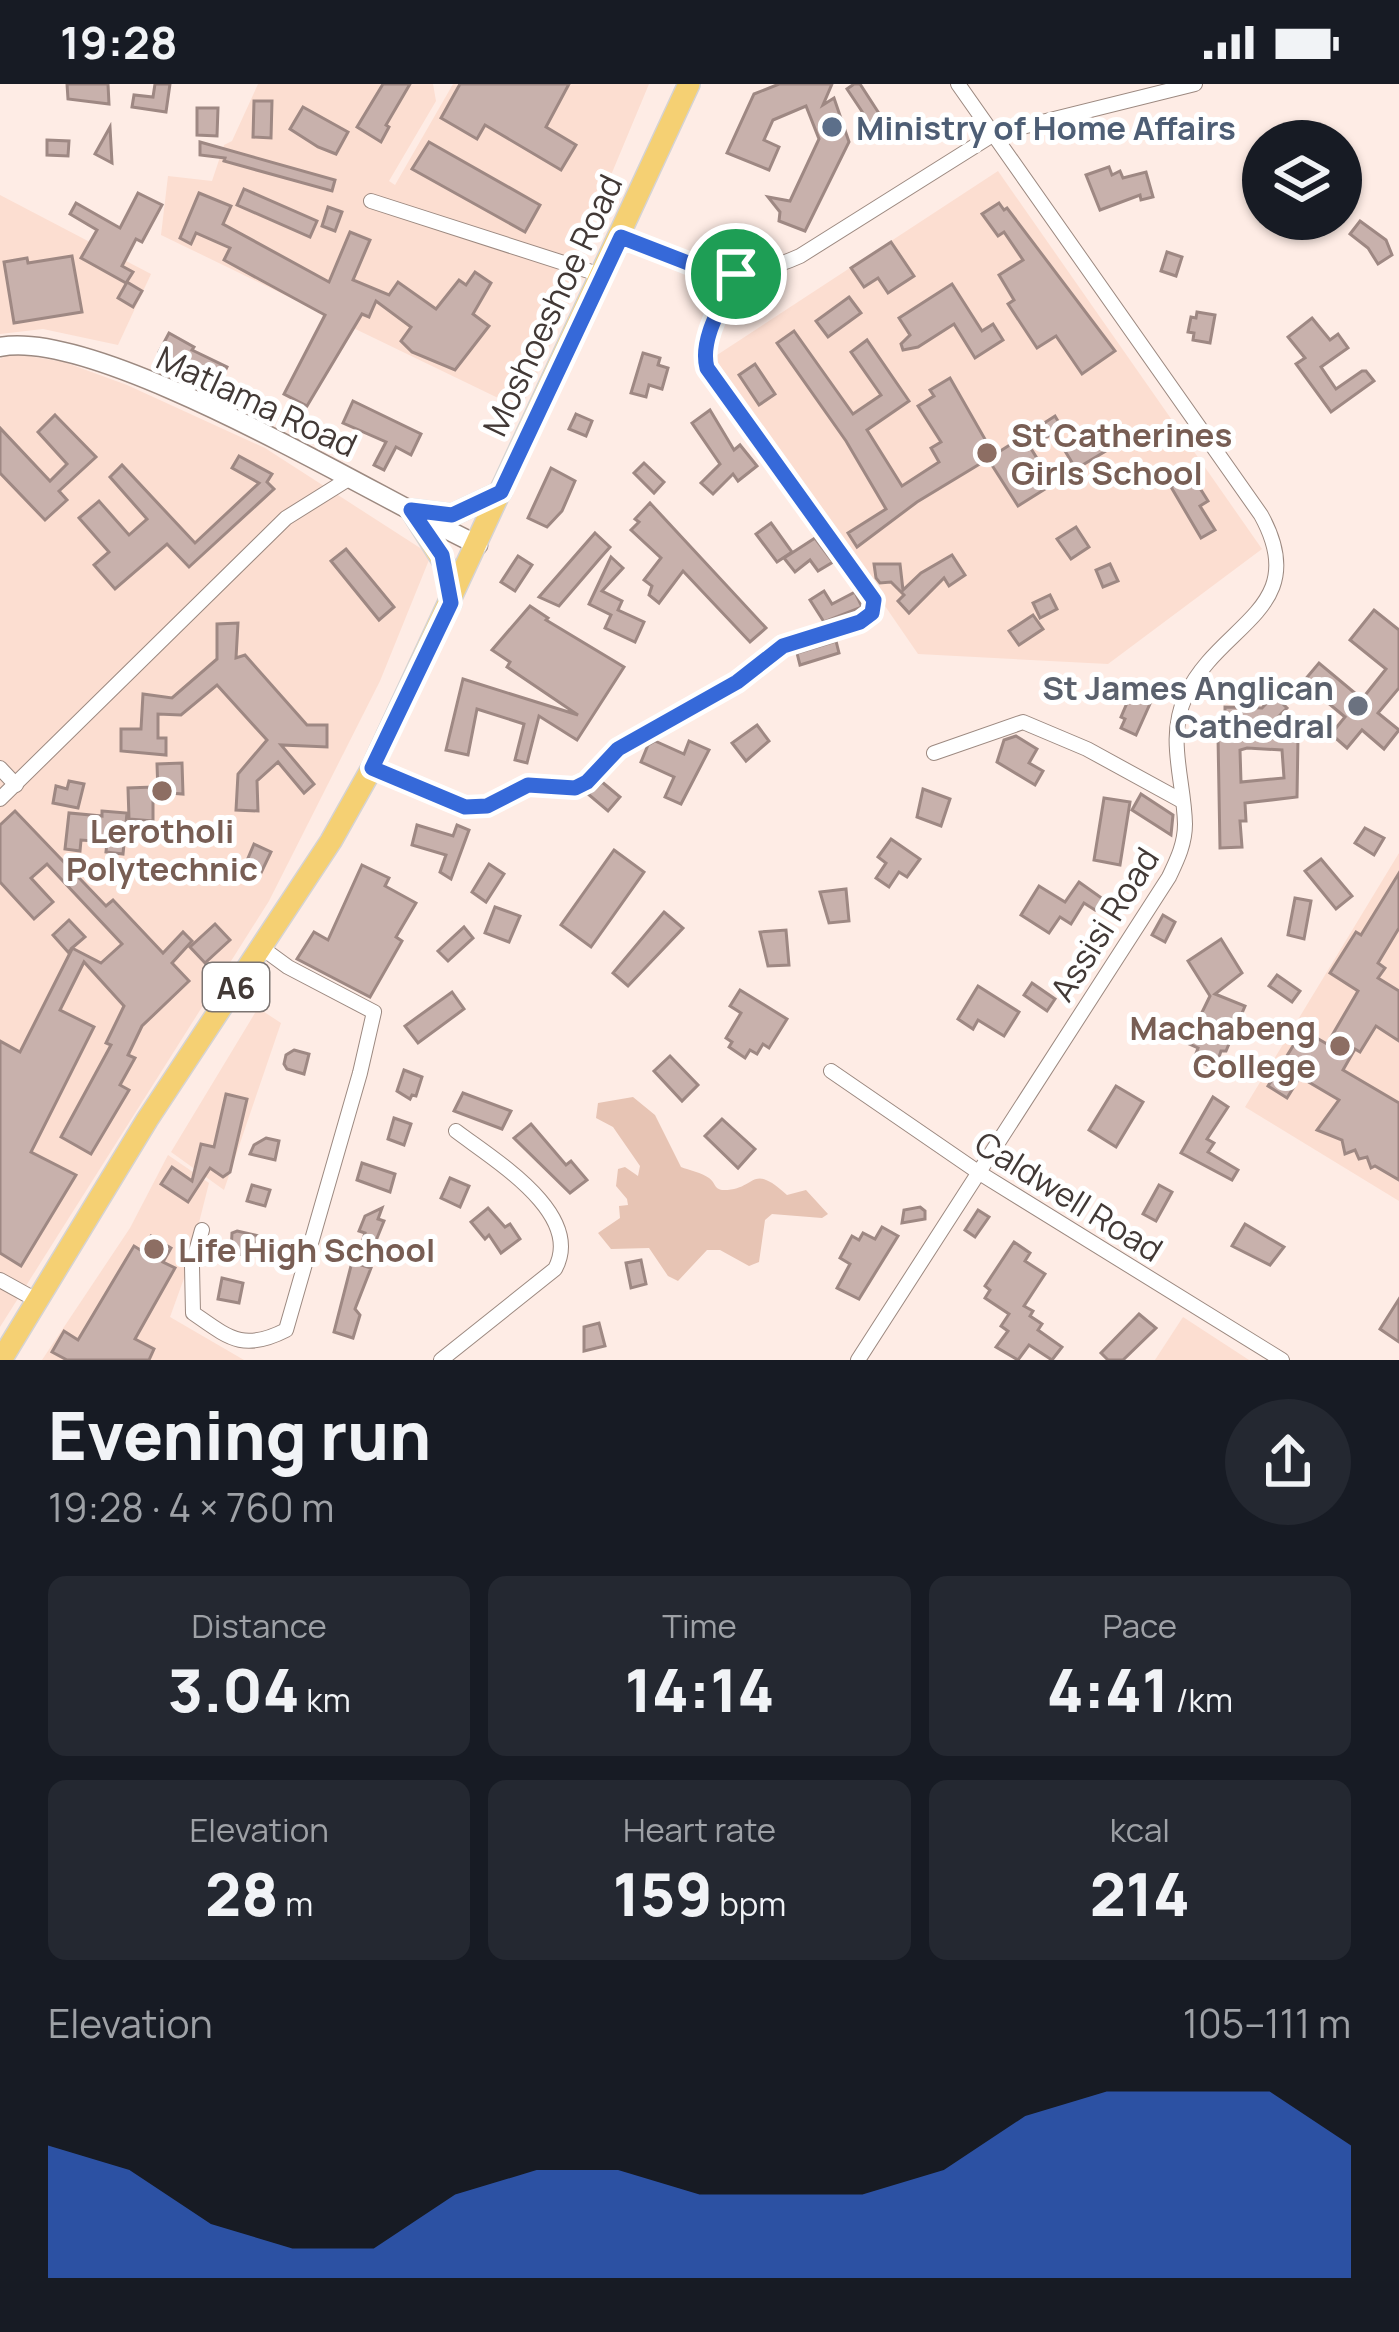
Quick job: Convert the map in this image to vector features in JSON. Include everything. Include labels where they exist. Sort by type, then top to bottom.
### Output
[{"type":"main road","name":"Moshoeshoe Road","points":[[1,1360],[147,1120],[262,947],[372,768],[689,84]]},
{"type":"main road","points":[[411,510],[452,515],[501,492]]},
{"type":"main road","points":[[411,510],[442,555],[451,603]]},
{"type":"street","name":"Assisi Road","points":[[858,1360],[1169,877],[1183,847],[1174,746],[1185,697],[1198,674],[1268,597],[1277,579],[1279,559],[1261,515],[958,84]]},
{"type":"street","points":[[621,237],[701,268],[736,274],[765,272],[800,256],[994,134],[1195,84]]},
{"type":"street","points":[[370,201],[602,275]]},
{"type":"street","points":[[372,768],[465,807],[487,806],[528,785],[575,788],[587,782],[618,749],[737,682],[783,646],[860,622],[872,613],[874,600],[707,368],[707,341],[736,274]]},
{"type":"street","name":"Matlama Road","points":[[0,347],[41,346],[97,360],[350,478],[478,545]]},
{"type":"street","points":[[0,799],[286,518],[350,478]]},
{"type":"street","points":[[934,753],[1023,722],[1087,749],[1182,801]]},
{"type":"street","points":[[0,768],[16,785]]},
{"type":"street","points":[[202,1230],[193,1266],[193,1313],[232,1340],[257,1342],[286,1330],[374,1012],[288,968],[262,947]]},
{"type":"street","name":"Caldwell Road","points":[[830,1071],[978,1172],[1282,1360]]},
{"type":"street","points":[[441,1360],[554,1269],[562,1256],[562,1234],[526,1184],[456,1131]]},
{"type":"street","points":[[0,1280],[38,1301]]},
{"type":"shaded area","points":[[258,84],[433,84],[436,101],[389,181],[395,185],[453,84],[649,84],[576,259],[587,263],[521,409],[161,235],[168,176],[212,181],[224,145],[232,141]]},
{"type":"shaded area","name":"St Catherines Girls School","points":[[998,171],[1262,549],[1108,664],[918,654],[714,357]]},
{"type":"shaded area","points":[[0,195],[151,274],[118,345],[43,329],[0,334]]},
{"type":"shaded area","name":"Lerotholi Polytechnic","points":[[11,353],[64,362],[127,385],[265,448],[431,555],[380,681],[269,901],[0,1327],[0,359]]},
{"type":"shaded area","name":"Machabeng College","points":[[1399,853],[1399,1201],[1245,1107]]},
{"type":"shaded area","points":[[258,1008],[281,1023],[224,1190],[171,1152]]},
{"type":"shaded area","points":[[633,1097],[655,1115],[681,1167],[706,1176],[721,1190],[760,1178],[787,1195],[806,1190],[828,1214],[822,1218],[772,1214],[765,1220],[759,1262],[749,1266],[720,1250],[707,1250],[678,1281],[668,1276],[649,1248],[611,1249],[598,1233],[620,1218],[619,1206],[628,1205],[616,1186],[618,1169],[625,1167],[638,1176],[640,1166],[613,1127],[596,1118],[598,1103]]},
{"type":"shaded area","name":"Life High School","points":[[168,1155],[209,1183],[170,1317],[244,1360],[42,1360],[130,1228]]},
{"type":"shaded area","points":[[1183,1317],[1249,1360],[1155,1360]]},
{"type":"building","points":[[67,84],[108,84],[109,104],[68,99]]},
{"type":"building","points":[[155,84],[170,84],[166,112],[132,107],[134,95],[153,97]]},
{"type":"building","points":[[383,84],[410,84],[381,142],[357,127]]},
{"type":"building","points":[[460,84],[569,84],[546,127],[576,145],[561,170],[485,125],[477,139],[441,118]]},
{"type":"building","points":[[779,84],[832,84],[823,105],[834,98],[849,142],[805,231],[779,221],[780,212],[768,197],[790,201],[819,139],[806,106],[773,120],[764,140],[779,147],[769,170],[727,153],[754,94]]},
{"type":"building","points":[[860,84],[882,118],[871,125],[847,89]]},
{"type":"building","points":[[254,101],[272,101],[271,138],[253,137]]},
{"type":"building","points":[[303,107],[348,132],[336,154],[290,129]]},
{"type":"building","points":[[197,108],[218,108],[217,136],[197,135]]},
{"type":"building","points":[[110,127],[112,163],[95,154]]},
{"type":"building","points":[[47,140],[69,141],[68,156],[47,155]]},
{"type":"building","points":[[200,142],[335,180],[332,191],[225,158],[200,155]]},
{"type":"building","points":[[429,142],[540,205],[525,232],[412,169]]},
{"type":"building","points":[[1109,167],[1112,175],[1120,171],[1123,178],[1146,172],[1153,197],[1141,200],[1140,195],[1100,210],[1086,175]]},
{"type":"building","points":[[244,189],[317,221],[310,237],[237,205]]},
{"type":"building","points":[[138,193],[162,205],[122,266],[133,272],[126,283],[81,258],[97,230],[70,214],[76,203],[120,228]]},
{"type":"building","points":[[199,193],[231,206],[223,224],[329,282],[350,232],[370,240],[353,280],[389,295],[398,282],[436,309],[459,280],[466,285],[475,272],[491,283],[473,314],[489,326],[455,370],[412,352],[401,341],[411,327],[376,301],[369,317],[362,314],[307,406],[284,394],[325,315],[224,260],[230,248],[196,233],[191,244],[180,238]]},
{"type":"building","points":[[999,203],[1115,351],[1082,374],[1056,336],[1037,348],[1008,304],[1014,300],[999,275],[1023,260],[1004,232],[998,236],[982,214]]},
{"type":"building","points":[[328,207],[342,212],[335,231],[322,226]]},
{"type":"building","points":[[1362,222],[1386,240],[1392,255],[1378,264],[1358,240],[1362,240]]},
{"type":"building","points":[[891,242],[914,276],[888,293],[878,278],[864,287],[851,268]]},
{"type":"building","points":[[1167,252],[1182,257],[1176,276],[1161,271]]},
{"type":"building","points":[[72,256],[82,312],[14,323],[4,262]]},
{"type":"building","points":[[127,282],[142,291],[133,307],[118,298]]},
{"type":"building","points":[[952,284],[982,331],[993,324],[1003,340],[975,358],[954,324],[918,347],[903,350],[901,344],[910,335],[899,318]]},
{"type":"building","points":[[849,297],[861,313],[828,337],[816,321]]},
{"type":"building","points":[[1197,312],[1215,315],[1210,343],[1193,340],[1194,333],[1188,332]]},
{"type":"building","points":[[1312,318],[1330,340],[1338,334],[1348,348],[1321,367],[1336,389],[1362,371],[1374,381],[1331,412],[1296,364],[1305,358],[1288,337]]},
{"type":"building","points":[[794,331],[853,414],[881,395],[851,352],[867,340],[909,401],[867,430],[902,486],[939,462],[931,448],[941,442],[918,406],[934,396],[930,390],[950,378],[994,455],[1055,416],[1062,428],[1030,447],[1053,484],[1018,506],[988,459],[917,502],[857,547],[848,533],[886,509],[846,441],[777,343]]},
{"type":"building","points":[[169,333],[227,367],[219,384],[159,352]]},
{"type":"building","points":[[643,353],[660,358],[658,365],[668,368],[662,389],[649,385],[646,397],[631,393]]},
{"type":"building","points":[[755,364],[775,394],[759,405],[739,375]]},
{"type":"building","points":[[353,401],[421,434],[411,455],[396,447],[384,470],[374,465],[386,442],[343,423]]},
{"type":"building","points":[[710,410],[734,450],[740,445],[757,466],[738,481],[733,474],[713,494],[701,483],[720,464],[692,423]]},
{"type":"building","points":[[576,414],[592,421],[586,436],[569,429]]},
{"type":"building","points":[[55,415],[96,457],[59,491],[67,500],[45,520],[0,473],[0,428],[50,481],[67,464],[38,432]]},
{"type":"building","points":[[1112,422],[1124,440],[1076,469],[1065,451]]},
{"type":"building","points":[[239,456],[272,474],[267,482],[274,489],[189,567],[167,544],[115,589],[94,565],[109,552],[79,518],[99,501],[129,535],[147,519],[110,477],[122,465],[195,543],[259,483],[232,468]]},
{"type":"building","points":[[644,463],[664,482],[654,493],[634,473]]},
{"type":"building","points":[[551,468],[575,481],[562,511],[547,527],[528,518]]},
{"type":"building","points":[[1191,474],[1208,501],[1200,506],[1215,530],[1201,538],[1171,487]]},
{"type":"building","points":[[650,503],[766,628],[750,642],[683,571],[659,603],[649,595],[652,586],[644,580],[661,558],[631,530]]},
{"type":"building","points":[[771,523],[792,552],[777,562],[756,534]]},
{"type":"building","points":[[1076,527],[1089,547],[1071,559],[1057,539]]},
{"type":"building","points":[[595,533],[610,547],[559,606],[539,597]]},
{"type":"building","points":[[815,538],[833,562],[818,571],[810,560],[795,572],[784,558]]},
{"type":"building","points":[[346,549],[394,607],[379,620],[331,561]]},
{"type":"building","points":[[952,555],[965,575],[949,586],[944,578],[909,613],[898,601],[904,595],[891,582],[880,583],[876,578],[874,564],[900,564],[903,590]]},
{"type":"building","points":[[518,556],[532,565],[515,591],[501,582]]},
{"type":"building","points":[[611,557],[623,568],[602,591],[622,601],[618,610],[644,622],[635,642],[605,628],[611,615],[589,604]]},
{"type":"building","points":[[1110,564],[1118,581],[1103,587],[1096,570]]},
{"type":"building","points":[[824,591],[832,604],[855,592],[862,607],[824,622],[810,600]]},
{"type":"building","points":[[1050,595],[1057,609],[1040,618],[1033,603]]},
{"type":"building","points":[[530,606],[624,667],[577,740],[539,716],[527,763],[515,760],[524,724],[477,709],[468,755],[446,750],[463,679],[578,715],[507,667],[510,662],[492,650]]},
{"type":"building","name":"St James Anglican Cathedral","points":[[1374,610],[1399,630],[1399,688],[1378,713],[1399,730],[1384,749],[1362,730],[1347,748],[1331,734],[1345,717],[1303,682],[1319,663],[1362,699],[1386,669],[1350,640]]},
{"type":"building","points":[[1033,615],[1043,629],[1019,645],[1009,631]]},
{"type":"building","points":[[238,623],[236,658],[245,655],[307,725],[327,725],[327,747],[281,745],[314,784],[304,793],[278,762],[257,781],[258,811],[236,810],[238,774],[267,740],[217,685],[181,715],[158,714],[158,738],[166,738],[166,755],[121,751],[121,729],[141,729],[143,694],[172,698],[217,659],[217,624]]},
{"type":"building","points":[[836,641],[839,653],[800,665],[797,653]]},
{"type":"building","points":[[1133,689],[1153,697],[1136,735],[1121,728]]},
{"type":"building","points":[[1274,695],[1287,708],[1256,739],[1298,737],[1297,797],[1245,803],[1246,821],[1240,821],[1242,847],[1220,848],[1218,736],[1225,736],[1225,707],[1262,708]],"holes":[[[1240,750],[1282,750],[1284,778],[1241,782]]]},
{"type":"building","points":[[757,725],[769,741],[746,761],[732,743]]},
{"type":"building","points":[[1016,736],[1037,749],[1029,763],[1043,771],[1035,785],[997,762],[1004,740]]},
{"type":"building","points":[[655,741],[684,754],[689,741],[709,750],[681,804],[665,797],[674,777],[641,762],[648,745]]},
{"type":"building","points":[[182,763],[183,794],[158,792],[157,764]]},
{"type":"building","points":[[69,781],[84,784],[78,808],[53,803],[56,786],[67,789]]},
{"type":"building","points":[[602,782],[620,797],[608,811],[588,794]]},
{"type":"building","points":[[153,787],[153,821],[129,819],[128,788]]},
{"type":"building","points":[[923,789],[950,799],[941,826],[917,817]]},
{"type":"building","points":[[1141,794],[1173,815],[1171,835],[1132,810]]},
{"type":"building","points":[[1104,798],[1130,802],[1120,865],[1094,860]]},
{"type":"building","points":[[15,811],[106,906],[113,900],[163,953],[183,932],[192,941],[172,963],[189,981],[142,1026],[128,1055],[135,1058],[120,1085],[129,1090],[91,1154],[61,1137],[111,1045],[106,1043],[124,1006],[84,962],[60,1010],[94,1027],[31,1152],[76,1175],[21,1266],[0,1253],[0,1041],[20,1052],[72,949],[68,952],[53,935],[69,920],[85,937],[72,948],[101,963],[122,944],[47,864],[31,878],[53,902],[34,919],[0,882],[0,825]]},
{"type":"building","points":[[102,811],[127,813],[123,854],[106,852],[107,842],[81,840],[80,851],[65,849],[69,813],[102,816]]},
{"type":"building","points":[[417,825],[453,836],[457,825],[469,830],[451,879],[440,872],[446,855],[412,845]]},
{"type":"building","points":[[1365,828],[1384,838],[1374,855],[1355,843]]},
{"type":"building","points":[[891,839],[920,859],[907,877],[899,872],[889,887],[876,878],[886,863],[878,857]]},
{"type":"building","points":[[254,844],[271,852],[259,877],[243,870]]},
{"type":"building","points":[[614,850],[644,872],[591,947],[561,925]]},
{"type":"building","points":[[1321,859],[1352,896],[1336,909],[1305,871]]},
{"type":"building","points":[[489,864],[504,874],[486,902],[472,892]]},
{"type":"building","points":[[362,865],[389,878],[385,886],[416,903],[396,937],[402,941],[370,997],[297,959],[314,932],[328,940]]},
{"type":"building","points":[[1399,873],[1399,928],[1378,963],[1385,968],[1378,978],[1399,991],[1399,1041],[1376,1026],[1343,1070],[1399,1103],[1399,1180],[1371,1168],[1367,1157],[1359,1159],[1355,1150],[1345,1154],[1342,1140],[1317,1130],[1339,1100],[1300,1077],[1287,1098],[1268,1086],[1303,1030],[1327,1044],[1358,991],[1330,973],[1356,932],[1361,935]]},
{"type":"building","points":[[1079,882],[1103,899],[1095,910],[1084,903],[1071,924],[1060,917],[1049,933],[1021,915],[1039,886],[1065,902]]},
{"type":"building","points":[[846,889],[849,921],[829,923],[820,892]]},
{"type":"building","points":[[1295,898],[1311,901],[1304,939],[1288,935]]},
{"type":"building","points":[[495,907],[520,916],[509,942],[485,933]]},
{"type":"building","points":[[664,912],[683,928],[628,986],[613,973]]},
{"type":"building","points":[[1163,915],[1175,922],[1165,942],[1152,935]]},
{"type":"building","points":[[215,924],[230,940],[205,963],[190,947]]},
{"type":"building","points":[[464,927],[473,938],[448,961],[438,951]]},
{"type":"building","points":[[786,930],[789,965],[768,966],[760,932]]},
{"type":"building","points":[[1221,939],[1242,973],[1215,994],[1245,1006],[1226,1051],[1221,1051],[1218,1060],[1212,1058],[1209,1066],[1194,1059],[1198,1048],[1187,1043],[1210,996],[1188,961]]},
{"type":"building","points":[[1277,975],[1300,991],[1292,1002],[1269,986]]},
{"type":"building","points":[[1032,983],[1055,999],[1047,1011],[1024,995]]},
{"type":"building","points":[[978,986],[1019,1012],[1004,1036],[978,1020],[973,1029],[958,1019]]},
{"type":"building","points":[[740,990],[787,1019],[769,1048],[763,1044],[757,1054],[750,1050],[745,1058],[729,1047],[732,1042],[726,1038],[741,1013],[730,1006]]},
{"type":"building","points":[[452,992],[464,1009],[418,1043],[405,1026]]},
{"type":"building","points":[[294,1050],[309,1054],[304,1074],[284,1064],[286,1055]]},
{"type":"building","points":[[670,1056],[698,1085],[682,1101],[654,1071]]},
{"type":"building","points":[[404,1070],[422,1077],[416,1096],[410,1099],[397,1091]]},
{"type":"building","points":[[1116,1086],[1143,1102],[1116,1147],[1089,1130]]},
{"type":"building","points":[[463,1093],[511,1111],[502,1129],[454,1111]]},
{"type":"building","points":[[226,1094],[247,1099],[230,1172],[223,1177],[210,1168],[188,1202],[161,1184],[172,1167],[192,1181],[201,1144],[214,1147]]},
{"type":"building","points":[[1213,1097],[1228,1107],[1207,1139],[1214,1143],[1208,1152],[1238,1170],[1232,1180],[1181,1153]]},
{"type":"building","points":[[394,1118],[411,1124],[404,1145],[388,1139]]},
{"type":"building","points":[[722,1119],[755,1149],[738,1168],[705,1136]]},
{"type":"building","points":[[531,1124],[566,1165],[571,1161],[587,1180],[570,1193],[514,1138]]},
{"type":"building","points":[[266,1138],[279,1141],[275,1160],[250,1154]]},
{"type":"building","points":[[362,1163],[395,1174],[390,1192],[357,1180]]},
{"type":"building","points":[[450,1178],[469,1186],[460,1207],[441,1198]]},
{"type":"building","points":[[252,1185],[270,1190],[265,1206],[247,1201]]},
{"type":"building","points":[[1159,1185],[1172,1192],[1156,1221],[1143,1214]]},
{"type":"building","points":[[920,1207],[925,1219],[902,1223],[904,1210]]},
{"type":"building","points":[[382,1208],[378,1219],[384,1221],[375,1243],[363,1239],[365,1233],[359,1231],[365,1216]]},
{"type":"building","points":[[488,1208],[505,1227],[510,1224],[520,1239],[501,1253],[489,1235],[485,1239],[471,1222]]},
{"type":"building","points":[[978,1210],[989,1217],[975,1237],[965,1230]]},
{"type":"building","points":[[1245,1224],[1284,1247],[1270,1265],[1232,1246]]},
{"type":"building","points":[[882,1227],[898,1236],[859,1299],[837,1288],[850,1264],[840,1258],[852,1236],[859,1240],[863,1233],[875,1239]]},
{"type":"building","points":[[232,1233],[259,1236],[251,1257],[231,1252]]},
{"type":"building","points":[[151,1236],[171,1248],[163,1262],[175,1268],[135,1339],[154,1349],[149,1360],[67,1360],[52,1352],[64,1331],[78,1340],[134,1246],[142,1251]]},
{"type":"building","points":[[1014,1242],[1030,1253],[1025,1261],[1045,1274],[1024,1306],[1042,1324],[1038,1330],[1062,1347],[1052,1360],[1029,1345],[1018,1360],[996,1347],[1008,1331],[1001,1326],[1009,1314],[985,1298],[990,1290],[985,1286]]},
{"type":"building","points":[[641,1260],[646,1284],[631,1288],[626,1263]]},
{"type":"building","points":[[352,1262],[371,1268],[355,1309],[360,1315],[353,1338],[334,1332]]},
{"type":"building","points":[[222,1278],[243,1283],[239,1303],[218,1299]]},
{"type":"building","points":[[1399,1299],[1399,1342],[1380,1329]]},
{"type":"building","points":[[1139,1314],[1156,1328],[1123,1360],[1108,1360],[1101,1353]]},
{"type":"building","points":[[599,1323],[605,1346],[584,1351],[584,1327]]},
{"type":"place","name":"Ministry of Home Affairs","points":[[832,127]]},
{"type":"place","name":"St Catherines Girls School","points":[[987,453]]},
{"type":"place","name":"St James Anglican Cathedral","points":[[1358,706]]},
{"type":"place","name":"Lerotholi Polytechnic","points":[[162,791]]},
{"type":"place","name":"Machabeng College","points":[[1340,1046]]},
{"type":"place","name":"Life High School","points":[[154,1249]]},
{"type":"route","points":[[621,237],[701,268],[736,274],[707,341],[707,368],[874,600],[872,613],[860,622],[783,646],[737,682],[618,749],[587,782],[575,788],[528,785],[487,806],[465,807],[372,768],[451,603],[442,555],[411,510],[452,515],[501,492],[621,237]]}]
